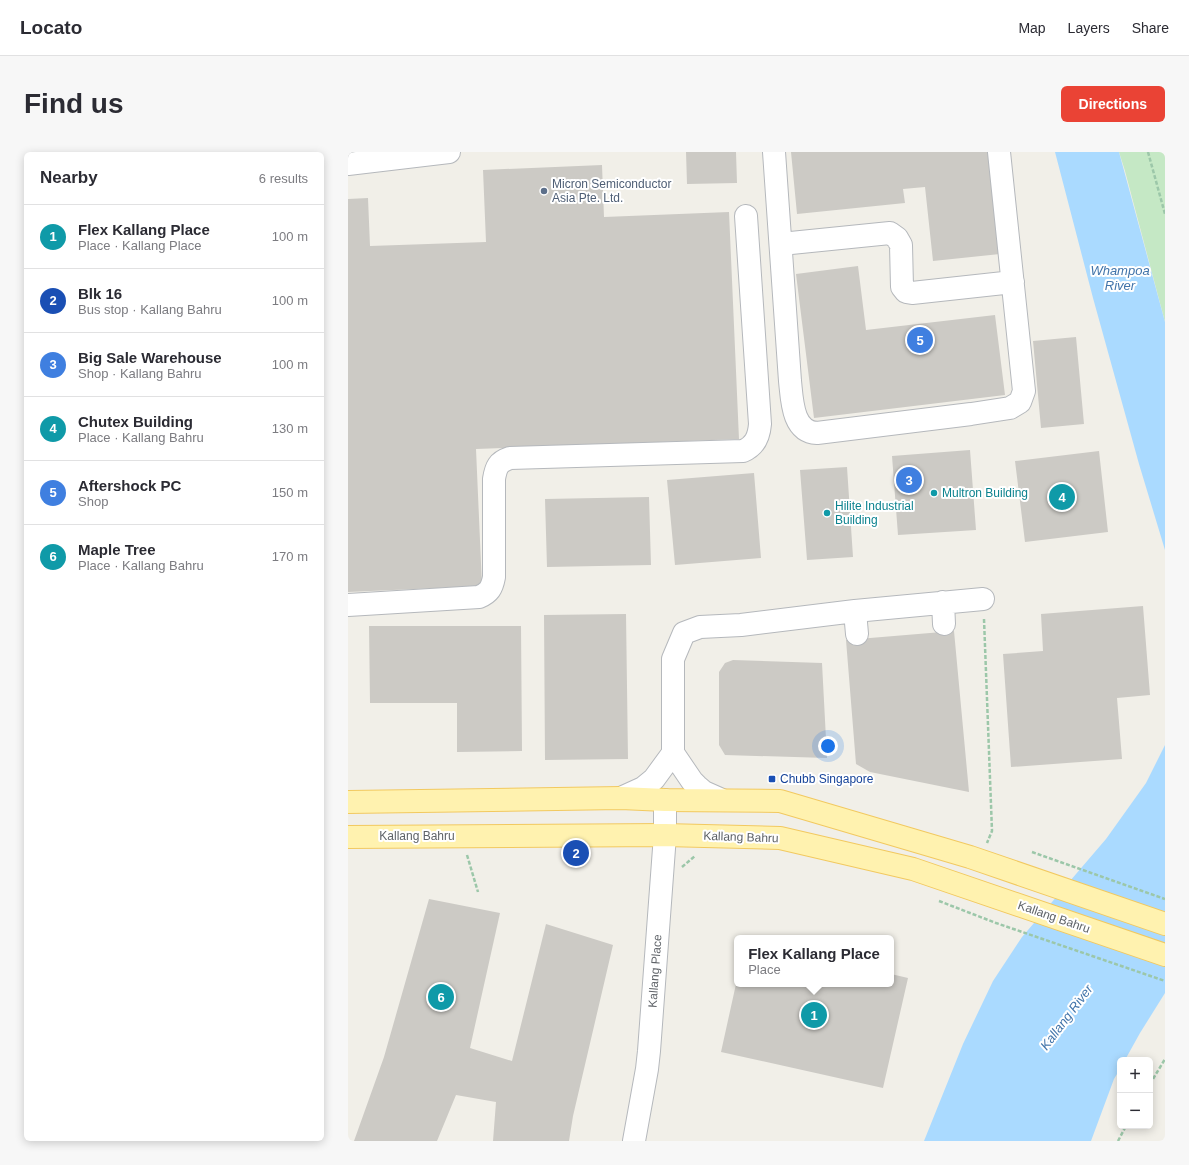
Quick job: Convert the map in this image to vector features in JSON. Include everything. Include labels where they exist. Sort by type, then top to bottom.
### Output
[{"type":"main road","points":[[348,802],[621,798],[780,801],[970,857],[1165,924]]},
{"type":"main road","name":"Kallang Bahru","points":[[348,836],[665,835],[780,838],[913,869],[1165,955]]},
{"type":"street","points":[[348,164],[449,152]]},
{"type":"street","points":[[774,152],[793,408],[800,423],[806,429],[813,432],[971,414],[1010,408],[1020,402],[1024,391],[999,152]]},
{"type":"street","points":[[348,605],[479,597],[490,591],[494,577],[494,479],[498,464],[504,460],[510,458],[743,451],[754,445],[758,438],[760,424],[746,216]]},
{"type":"street","points":[[781,244],[890,233],[897,238],[901,245],[902,287],[906,292],[912,293],[1013,282]]},
{"type":"street","points":[[722,800],[704,792],[697,786],[673,753],[673,659],[684,633],[700,627],[741,625],[854,611],[983,599]]},
{"type":"street","points":[[942,602],[944,624]]},
{"type":"street","points":[[854,611],[857,634]]},
{"type":"street","points":[[621,798],[643,788],[654,779],[673,753]]},
{"type":"street","name":"Kallang Place","points":[[634,1141],[649,1051],[665,835],[665,800]]},
{"type":"path","points":[[1148,152],[1165,214]]},
{"type":"path","points":[[983,599],[992,831],[987,843]]},
{"type":"path","points":[[1032,852],[1165,899]]},
{"type":"path","points":[[467,854],[478,892]]},
{"type":"path","points":[[681,869],[696,856],[701,854]]},
{"type":"path","points":[[933,899],[996,923],[1165,981]]},
{"type":"path","points":[[1153,1079],[1165,1059]]},
{"type":"path","points":[[1118,1141],[1124,1129]]},
{"type":"green space","points":[[1119,152],[1165,152],[1165,322],[1125,171]]},
{"type":"water","name":"Whampoa River","points":[[1055,152],[1119,152],[1165,322],[1165,550],[1139,464],[1093,298]]},
{"type":"water","name":"Kallang River","points":[[1165,745],[1165,993],[1127,1057],[1117,1057],[1117,1074],[1091,1141],[924,1141],[963,1044],[993,981],[1022,937],[1106,839],[1146,783]]},
{"type":"building","points":[[686,152],[736,152],[737,183],[687,184]]},
{"type":"building","points":[[791,152],[989,152],[1000,254],[933,261],[925,187],[903,189],[905,203],[797,214]]},
{"type":"building","points":[[602,165],[604,217],[729,212],[739,439],[476,449],[482,586],[348,592],[348,199],[368,198],[370,246],[486,242],[483,170]]},
{"type":"building","points":[[858,266],[866,330],[995,315],[1005,395],[814,418],[796,274]]},
{"type":"building","points":[[1076,337],[1084,424],[1041,428],[1033,341]]},
{"type":"building","name":"Multron Building","points":[[970,450],[976,530],[898,535],[892,456]]},
{"type":"building","points":[[1099,451],[1108,532],[1025,542],[1015,461]]},
{"type":"building","name":"Hilite Industrial Building","points":[[847,467],[853,557],[807,560],[800,470]]},
{"type":"building","points":[[754,473],[761,558],[675,565],[667,480]]},
{"type":"building","points":[[649,497],[651,565],[547,567],[545,499]]},
{"type":"building","points":[[1143,606],[1150,695],[1117,698],[1122,759],[1011,767],[1003,654],[1043,651],[1041,614]]},
{"type":"building","points":[[626,614],[628,759],[545,760],[544,615]]},
{"type":"building","points":[[369,626],[521,626],[522,751],[457,752],[457,703],[370,703]]},
{"type":"building","points":[[954,631],[969,792],[870,772],[856,764],[846,640]]},
{"type":"building","points":[[733,660],[822,663],[827,758],[725,755],[719,745],[719,672],[725,663]]},
{"type":"building","points":[[429,899],[500,913],[470,1048],[512,1061],[546,924],[613,945],[573,1116],[569,1141],[493,1141],[496,1102],[456,1095],[437,1141],[354,1141],[384,1057]]},
{"type":"building","points":[[894,975],[908,978],[883,1088],[721,1052],[735,987],[894,987]]},
{"type":"place","name":"Micron Semiconductor Asia Pte. Ltd.","points":[[544,191]]},
{"type":"place","name":"Aftershock PC","points":[[920,340]]},
{"type":"place","name":"Big Sale Warehouse","points":[[909,480]]},
{"type":"place","name":"Multron Building","points":[[934,493]]},
{"type":"place","name":"Chutex Building","points":[[1062,497]]},
{"type":"place","name":"Hilite Industrial Building","points":[[827,513]]},
{"type":"place","name":"Chubb Singapore","points":[[772,779]]},
{"type":"place","name":"Blk 16","points":[[576,853]]},
{"type":"place","name":"Maple Tree","points":[[441,997]]},
{"type":"place","name":"Flex Kallang Place","points":[[814,1015]]}]
